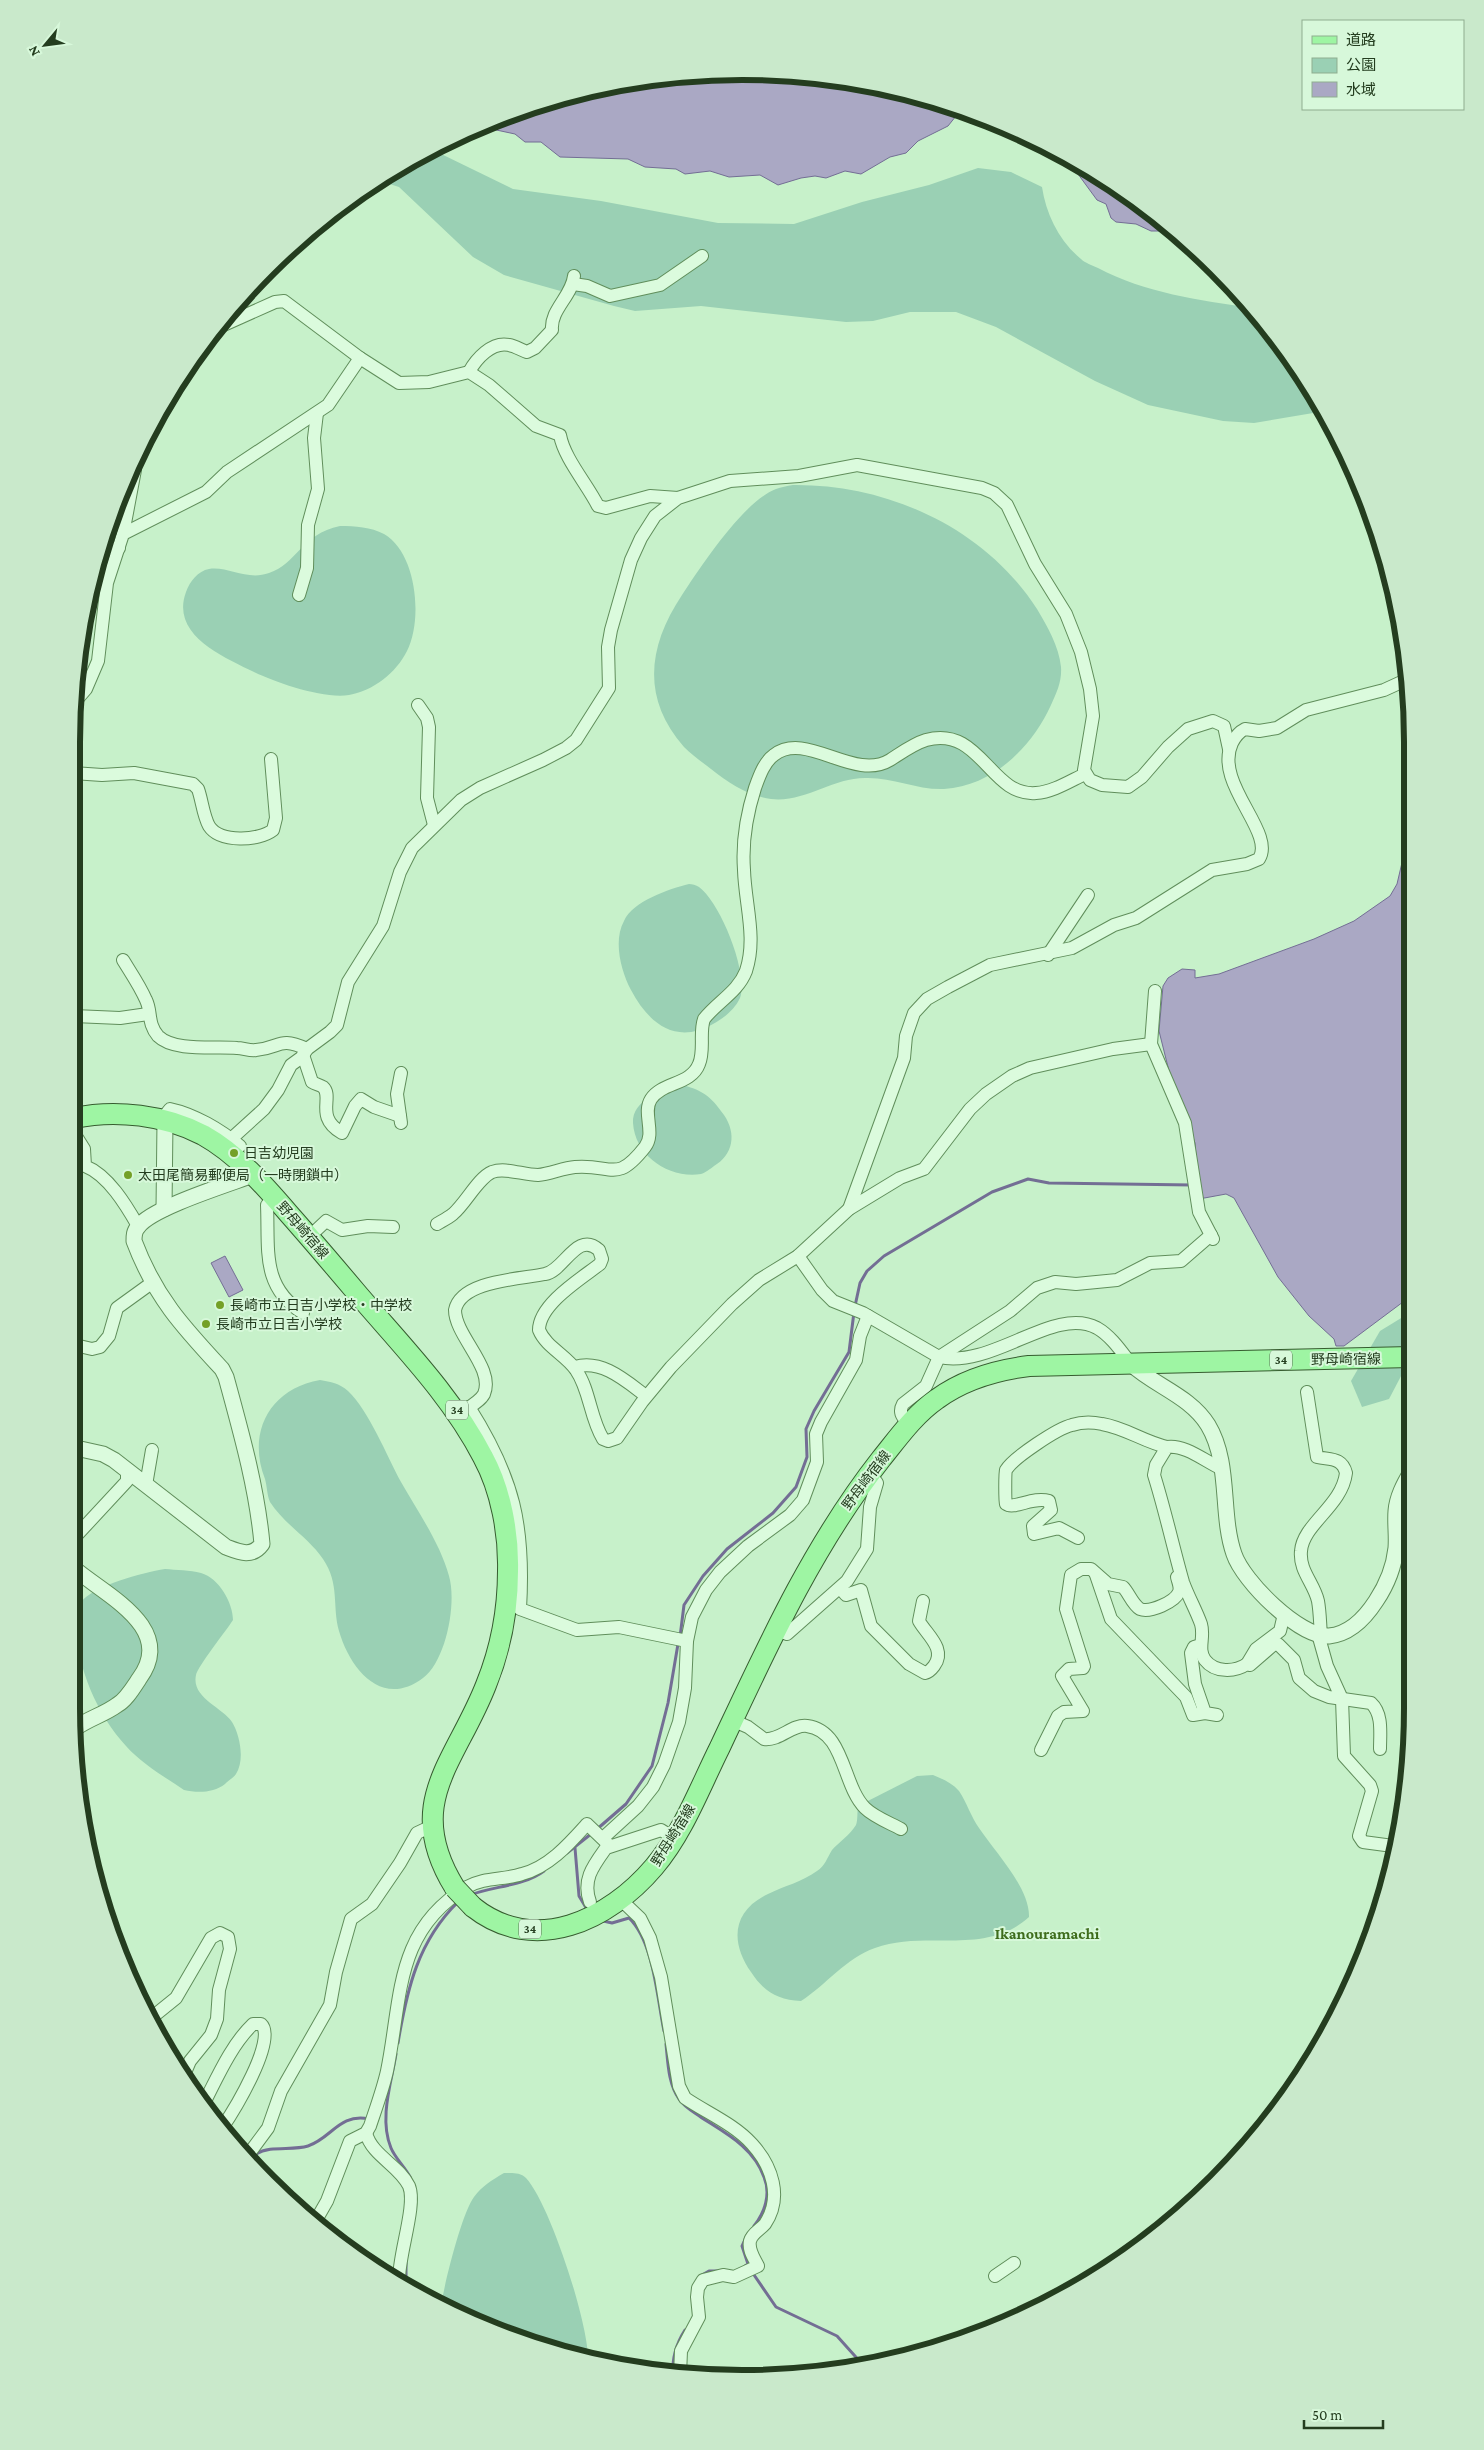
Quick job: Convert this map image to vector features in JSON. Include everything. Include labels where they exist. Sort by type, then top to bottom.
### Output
[{"type":"main road","name":"野母崎宿線","points":[[80,1117],[96,1113],[126,1113],[165,1121],[203,1136],[229,1152],[274,1197],[464,1410],[485,1459],[506,1533],[508,1560],[507,1606],[502,1636],[493,1670],[479,1703],[436,1790],[431,1816],[439,1857],[455,1888],[473,1907],[488,1918],[514,1928],[548,1930],[568,1927],[593,1911],[620,1899],[654,1867],[674,1838],[775,1629],[812,1560],[851,1498],[908,1424],[930,1404],[951,1390],[980,1377],[1012,1368],[1404,1357]]},
{"type":"street","points":[[232,320],[275,302],[284,301],[360,358],[399,383],[429,382],[468,372],[480,356],[500,344],[514,346],[527,352],[535,348],[552,330],[552,320],[573,280],[610,296],[660,284],[702,256]]},
{"type":"street","points":[[123,534],[206,492],[235,467],[318,413],[328,405],[360,358]]},
{"type":"street","points":[[468,372],[489,385],[536,426],[560,435],[562,448],[588,485],[598,506],[606,508],[650,496],[678,498]]},
{"type":"street","points":[[299,595],[307,568],[308,525],[318,490],[314,438],[318,413]]},
{"type":"street","points":[[164,1209],[166,1114],[170,1110],[182,1112],[235,1143],[264,1110],[278,1090],[291,1065],[337,1025],[348,982],[383,926],[400,872],[412,848],[461,800],[480,788],[566,748],[576,740],[609,688],[608,647],[631,560],[641,538],[655,516],[678,498],[730,481],[799,476],[857,465],[946,480],[982,488],[994,493],[1007,505],[1039,573],[1066,614],[1082,652],[1090,689],[1093,716],[1084,766],[1085,774],[1090,780],[1102,785],[1128,787],[1142,777],[1184,732],[1195,725],[1213,721],[1224,726],[1229,749]]},
{"type":"street","points":[[82,694],[86,689],[98,661],[106,583],[123,534],[132,484]]},
{"type":"street","points":[[110,548],[119,548]]},
{"type":"street","points":[[849,1209],[904,1058],[906,1036],[914,1013],[927,999],[990,966],[1048,955],[1072,948],[1108,927],[1136,918],[1212,870],[1247,864],[1259,859],[1263,849],[1261,843],[1231,777],[1228,756],[1234,738],[1245,730],[1259,731],[1277,728],[1306,710],[1384,690],[1401,682]]},
{"type":"street","points":[[418,705],[427,718],[429,727],[428,798],[434,825]]},
{"type":"street","points":[[437,1224],[454,1213],[483,1178],[491,1173],[500,1171],[538,1175],[583,1166],[618,1171],[630,1165],[647,1144],[650,1127],[648,1108],[651,1098],[656,1093],[684,1080],[698,1066],[701,1059],[704,1019],[713,1007],[732,992],[745,972],[752,936],[744,870],[749,806],[758,780],[773,756],[787,749],[797,749],[821,753],[859,766],[879,765],[926,740],[947,738],[974,750],[1001,778],[1020,791],[1044,792],[1085,774]]},
{"type":"street","points":[[80,773],[102,775],[134,773],[193,784],[198,788],[212,829],[218,834],[247,839],[261,837],[273,830],[276,818],[271,759]]},
{"type":"street","points":[[1048,955],[1088,895]]},
{"type":"street","points":[[123,960],[146,998],[148,1014],[159,1036],[178,1044],[204,1048],[254,1050],[282,1041],[305,1052]]},
{"type":"street","points":[[908,1424],[902,1416],[901,1408],[926,1386],[939,1357],[1010,1311],[1038,1288],[1055,1282],[1076,1284],[1117,1280],[1150,1263],[1181,1261],[1212,1237],[1199,1212],[1185,1123],[1151,1044],[1154,991]]},
{"type":"street","points":[[80,1016],[120,1018],[148,1014]]},
{"type":"street","points":[[1151,1044],[1113,1049],[1050,1062],[1012,1076],[970,1109],[924,1168],[900,1178],[849,1209],[798,1256],[822,1290],[833,1301],[866,1315],[939,1357],[950,1360],[974,1357],[1005,1347],[1050,1327],[1081,1323],[1088,1324],[1105,1334],[1202,1417],[1213,1436],[1236,1559],[1248,1578],[1284,1614],[1320,1634],[1341,1633],[1358,1624],[1377,1601],[1386,1583],[1396,1550],[1396,1511],[1399,1496],[1404,1486]]},
{"type":"street","points":[[305,1052],[312,1082],[322,1086],[325,1091],[326,1119],[335,1129],[342,1132],[354,1106],[361,1099],[400,1120],[397,1094],[401,1073]]},
{"type":"street","points":[[80,1143],[84,1149],[85,1166],[94,1170],[110,1187],[138,1226]]},
{"type":"street","points":[[80,1449],[103,1454],[146,1484],[226,1546],[241,1553],[250,1553],[262,1544],[241,1435],[226,1377],[222,1369],[178,1322],[153,1282],[134,1241],[138,1226],[144,1220],[164,1209],[253,1175]]},
{"type":"street","points":[[274,1197],[267,1205],[269,1269],[280,1295],[288,1304],[303,1313]]},
{"type":"street","points":[[309,1237],[326,1221],[342,1230],[368,1226],[393,1227]]},
{"type":"street","name":"34","points":[[464,1410],[484,1393],[485,1378],[457,1320],[456,1305],[467,1295],[490,1283],[550,1273],[577,1248],[588,1244],[599,1250],[601,1262],[571,1285],[539,1323],[541,1335],[574,1367],[591,1407],[596,1428],[603,1439],[608,1441],[617,1438],[646,1396],[702,1333],[759,1280],[798,1256]]},
{"type":"street","points":[[80,1346],[92,1349],[100,1347],[109,1336],[117,1308],[153,1282]]},
{"type":"street","points":[[593,1911],[587,1893],[587,1880],[595,1863],[601,1836],[638,1806],[653,1787],[664,1765],[679,1722],[685,1688],[687,1641],[692,1617],[706,1590],[720,1572],[748,1546],[790,1515],[803,1500],[817,1462],[816,1434],[856,1360],[866,1315]]},
{"type":"street","points":[[574,1367],[582,1365],[609,1371],[646,1396]]},
{"type":"street","points":[[1307,1392],[1317,1457],[1335,1459],[1342,1463],[1346,1473],[1340,1495],[1306,1536],[1300,1552],[1306,1578],[1318,1599],[1320,1634],[1328,1666],[1342,1699],[1344,1732],[1342,1752],[1372,1791],[1359,1836],[1363,1842],[1389,1846]]},
{"type":"street","points":[[464,1410],[486,1434],[504,1470],[518,1520],[522,1552],[520,1609],[577,1630],[619,1627],[687,1641]]},
{"type":"street","points":[[1078,1538],[1059,1528],[1034,1534],[1033,1526],[1051,1510],[1049,1501],[1035,1499],[1013,1506],[1006,1504],[1005,1475],[1007,1470],[1020,1455],[1070,1425],[1082,1423],[1101,1424],[1123,1429],[1167,1447],[1181,1447],[1220,1468]]},
{"type":"street","points":[[1167,1447],[1156,1465],[1154,1475],[1183,1582],[1203,1634],[1200,1649],[1207,1662],[1217,1668],[1235,1670],[1247,1664],[1250,1665],[1276,1644],[1294,1660],[1297,1673],[1303,1683],[1314,1691],[1342,1699],[1371,1703],[1376,1707],[1379,1715],[1380,1748]]},
{"type":"street","points":[[146,1484],[152,1450]]},
{"type":"street","points":[[80,1532],[127,1481],[127,1470]]},
{"type":"street","points":[[775,1629],[787,1634],[840,1588],[867,1549],[870,1508],[877,1483],[870,1474]]},
{"type":"street","points":[[1096,1575],[1112,1586],[1123,1587],[1142,1610],[1163,1605],[1180,1591],[1169,1548],[1171,1540]]},
{"type":"street","points":[[1041,1750],[1058,1716],[1064,1712],[1083,1711],[1062,1676],[1069,1669],[1083,1668],[1084,1666],[1066,1609],[1069,1579],[1075,1572],[1087,1568],[1092,1569],[1096,1575],[1111,1619],[1186,1697],[1193,1715],[1211,1714],[1199,1700],[1191,1659],[1192,1649],[1201,1645]]},
{"type":"street","points":[[80,1573],[133,1614],[149,1637],[151,1654],[144,1673],[119,1705],[80,1725]]},
{"type":"street","points":[[840,1588],[846,1596],[861,1590],[871,1626],[909,1664],[925,1673],[933,1669],[937,1662],[938,1652],[935,1642],[919,1621],[923,1600]]},
{"type":"street","points":[[1247,1664],[1256,1649],[1280,1631],[1284,1614]]},
{"type":"street","points":[[732,1720],[748,1727],[764,1739],[778,1737],[799,1726],[816,1729],[829,1736],[862,1804],[866,1809],[901,1829]]},
{"type":"street","points":[[399,2274],[399,2263],[411,2194],[404,2179],[371,2144],[370,2124],[387,2071],[400,1987],[413,1944],[436,1911],[449,1899],[476,1883],[523,1874],[534,1869],[566,1847],[588,1824],[601,1836],[661,1830],[674,1838]]},
{"type":"street","points":[[250,2151],[268,2128],[281,2091],[330,2005],[336,1972],[351,1919],[372,1904],[400,1863],[416,1833],[432,1826]]},
{"type":"street","points":[[620,1899],[640,1918],[650,1938],[661,1978],[676,2076],[682,2093],[686,2098],[740,2133],[761,2156],[773,2179],[774,2203],[764,2225],[751,2237],[749,2247],[758,2266],[734,2277],[723,2275],[708,2278],[700,2284],[697,2297],[699,2317],[681,2351],[680,2367]]},
{"type":"street","points":[[155,2015],[176,1998],[211,1938],[220,1933],[228,1937],[230,1949],[219,1990],[214,2028],[187,2068]]},
{"type":"street","points":[[207,2097],[214,2081],[244,2033],[253,2024],[261,2024],[266,2030],[262,2050],[232,2114],[226,2122]]},
{"type":"street","points":[[318,2216],[327,2201],[350,2141],[370,2124]]},
{"type":"street","points":[[996,2276],[1014,2263]]},
{"type":"green space","points":[[440,153],[513,189],[601,201],[718,223],[794,224],[862,202],[929,185],[978,168],[1011,172],[1042,187],[1050,217],[1060,235],[1073,252],[1084,262],[1116,277],[1153,290],[1240,306],[1292,374],[1316,413],[1254,423],[1223,421],[1148,405],[1095,381],[996,327],[956,312],[910,312],[873,321],[846,322],[701,306],[635,311],[614,306],[504,275],[473,257],[399,187],[388,183]]},
{"type":"green space","points":[[793,485],[829,487],[864,493],[898,502],[931,516],[962,534],[990,555],[1015,580],[1037,609],[1048,629],[1058,651],[1061,672],[1057,691],[1043,721],[1022,749],[1009,762],[979,781],[944,789],[924,788],[885,779],[865,778],[841,782],[795,797],[771,799],[754,795],[732,784],[684,747],[670,728],[661,710],[656,691],[654,672],[656,653],[662,633],[682,595],[737,520],[763,496],[776,489]]},
{"type":"green space","points":[[340,526],[363,527],[384,534],[395,543],[404,556],[410,571],[415,605],[415,622],[412,638],[407,651],[397,667],[383,680],[367,690],[349,695],[326,695],[300,689],[264,676],[228,659],[203,642],[193,632],[186,621],[183,607],[186,592],[192,580],[198,574],[209,569],[223,569],[253,575],[269,573],[286,563],[316,535]]},
{"type":"green space","points":[[689,884],[699,887],[707,895],[724,922],[737,956],[742,987],[738,1002],[725,1016],[700,1030],[687,1032],[665,1028],[646,1013],[638,1002],[627,982],[621,965],[619,938],[624,921],[635,907],[652,897]]},
{"type":"green space","points":[[679,1084],[700,1091],[710,1098],[724,1115],[731,1129],[731,1144],[725,1156],[708,1171],[701,1174],[689,1175],[666,1169],[647,1155],[635,1135],[633,1123],[637,1108],[649,1098]]},
{"type":"green space","points":[[1404,1316],[1404,1370],[1389,1399],[1362,1407],[1351,1381],[1380,1331]]},
{"type":"green space","points":[[320,1380],[335,1383],[345,1388],[363,1410],[434,1540],[449,1576],[452,1601],[448,1631],[438,1659],[423,1678],[408,1686],[394,1689],[381,1687],[360,1671],[351,1659],[339,1631],[334,1586],[328,1568],[317,1551],[282,1517],[269,1499],[260,1462],[259,1445],[261,1430],[267,1416],[275,1403],[287,1393],[302,1385]]},
{"type":"green space","points":[[165,1569],[201,1573],[214,1580],[224,1592],[231,1606],[233,1620],[196,1675],[198,1690],[208,1702],[232,1722],[237,1734],[241,1755],[236,1774],[221,1787],[211,1791],[194,1792],[184,1790],[132,1753],[106,1720],[90,1690],[80,1658],[80,1603],[107,1585],[144,1573]]},
{"type":"green space","points":[[933,1775],[959,1791],[976,1824],[1018,1882],[1028,1906],[1029,1917],[1012,1929],[993,1936],[974,1939],[894,1943],[875,1948],[845,1965],[801,2001],[778,1997],[766,1990],[751,1972],[740,1950],[738,1928],[741,1918],[747,1909],[768,1894],[805,1878],[820,1869],[832,1850],[856,1825],[858,1806],[917,1776]]},
{"type":"green space","points":[[504,2173],[519,2174],[526,2178],[536,2192],[546,2212],[566,2264],[582,2318],[587,2351],[529,2335],[489,2320],[443,2299],[454,2249],[469,2205],[480,2190]]},
{"type":"water","points":[[699,81],[785,81],[828,86],[871,93],[956,116],[948,126],[918,141],[906,153],[890,157],[861,174],[845,171],[826,178],[815,176],[801,178],[778,185],[760,175],[729,177],[710,171],[685,174],[676,169],[645,167],[628,159],[560,157],[541,142],[525,142],[515,134],[492,129],[529,115],[613,93]]},
{"type":"water","points":[[1075,171],[1110,192],[1162,231],[1151,231],[1136,224],[1116,222],[1111,218],[1106,204],[1097,200]]},
{"type":"water","points":[[1404,854],[1404,1301],[1344,1346],[1336,1346],[1334,1339],[1309,1316],[1278,1277],[1234,1198],[1226,1194],[1199,1199],[1195,1143],[1169,1071],[1159,1031],[1163,986],[1168,978],[1182,969],[1195,970],[1195,978],[1219,974],[1314,939],[1354,921],[1390,896],[1397,884]]},
{"type":"water","points":[[225,1256],[243,1290],[229,1297],[211,1263]]},
{"type":"waterway","points":[[855,1306],[860,1283],[867,1271],[884,1256],[992,1192],[1028,1179],[1049,1183],[1192,1185]]},
{"type":"waterway","points":[[680,1637],[684,1605],[703,1576],[727,1549],[773,1513],[796,1487],[807,1457],[806,1429],[814,1411],[849,1352],[854,1312]]},
{"type":"waterway","points":[[596,1830],[626,1804],[652,1766],[668,1703],[678,1644]]},
{"type":"waterway","points":[[567,1853],[591,1834]]},
{"type":"waterway","points":[[575,1848],[579,1896],[588,1911]]},
{"type":"waterway","points":[[470,1895],[518,1883],[544,1871]]},
{"type":"waterway","points":[[398,2043],[410,1985],[416,1967],[433,1933],[458,1902]]},
{"type":"waterway","points":[[599,1920],[612,1923],[629,1918],[637,1928],[644,1941],[653,1971],[664,2031]]},
{"type":"waterway","points":[[666,2044],[671,2080],[675,2093],[681,2102],[747,2150],[754,2158],[764,2177],[767,2190],[766,2203],[754,2226]]},
{"type":"waterway","points":[[396,2054],[387,2101],[386,2125],[391,2148],[410,2177]]},
{"type":"waterway","points":[[256,2154],[268,2150],[308,2146],[323,2138],[343,2123],[359,2118],[369,2119]]},
{"type":"waterway","points":[[745,2266],[748,2264],[742,2246],[747,2235]]},
{"type":"waterway","points":[[406,2263],[406,2278]]},
{"type":"waterway","points":[[702,2275],[709,2271],[718,2271]]},
{"type":"waterway","points":[[752,2272],[776,2307],[837,2336],[858,2359]]},
{"type":"waterway","points":[[673,2366],[675,2351],[685,2330]]},
{"type":"place","name":"日吉幼児園","points":[[234,1153]]},
{"type":"place","name":"太田尾簡易郵便局（一時閉鎖中）","points":[[128,1175]]},
{"type":"place","name":"長崎市立日吉小学校・中学校","points":[[220,1305]]},
{"type":"place","name":"長崎市立日吉小学校","points":[[206,1324]]},
{"type":"district","name":"Ikanouramachi","points":[[1047,1933]]}]
